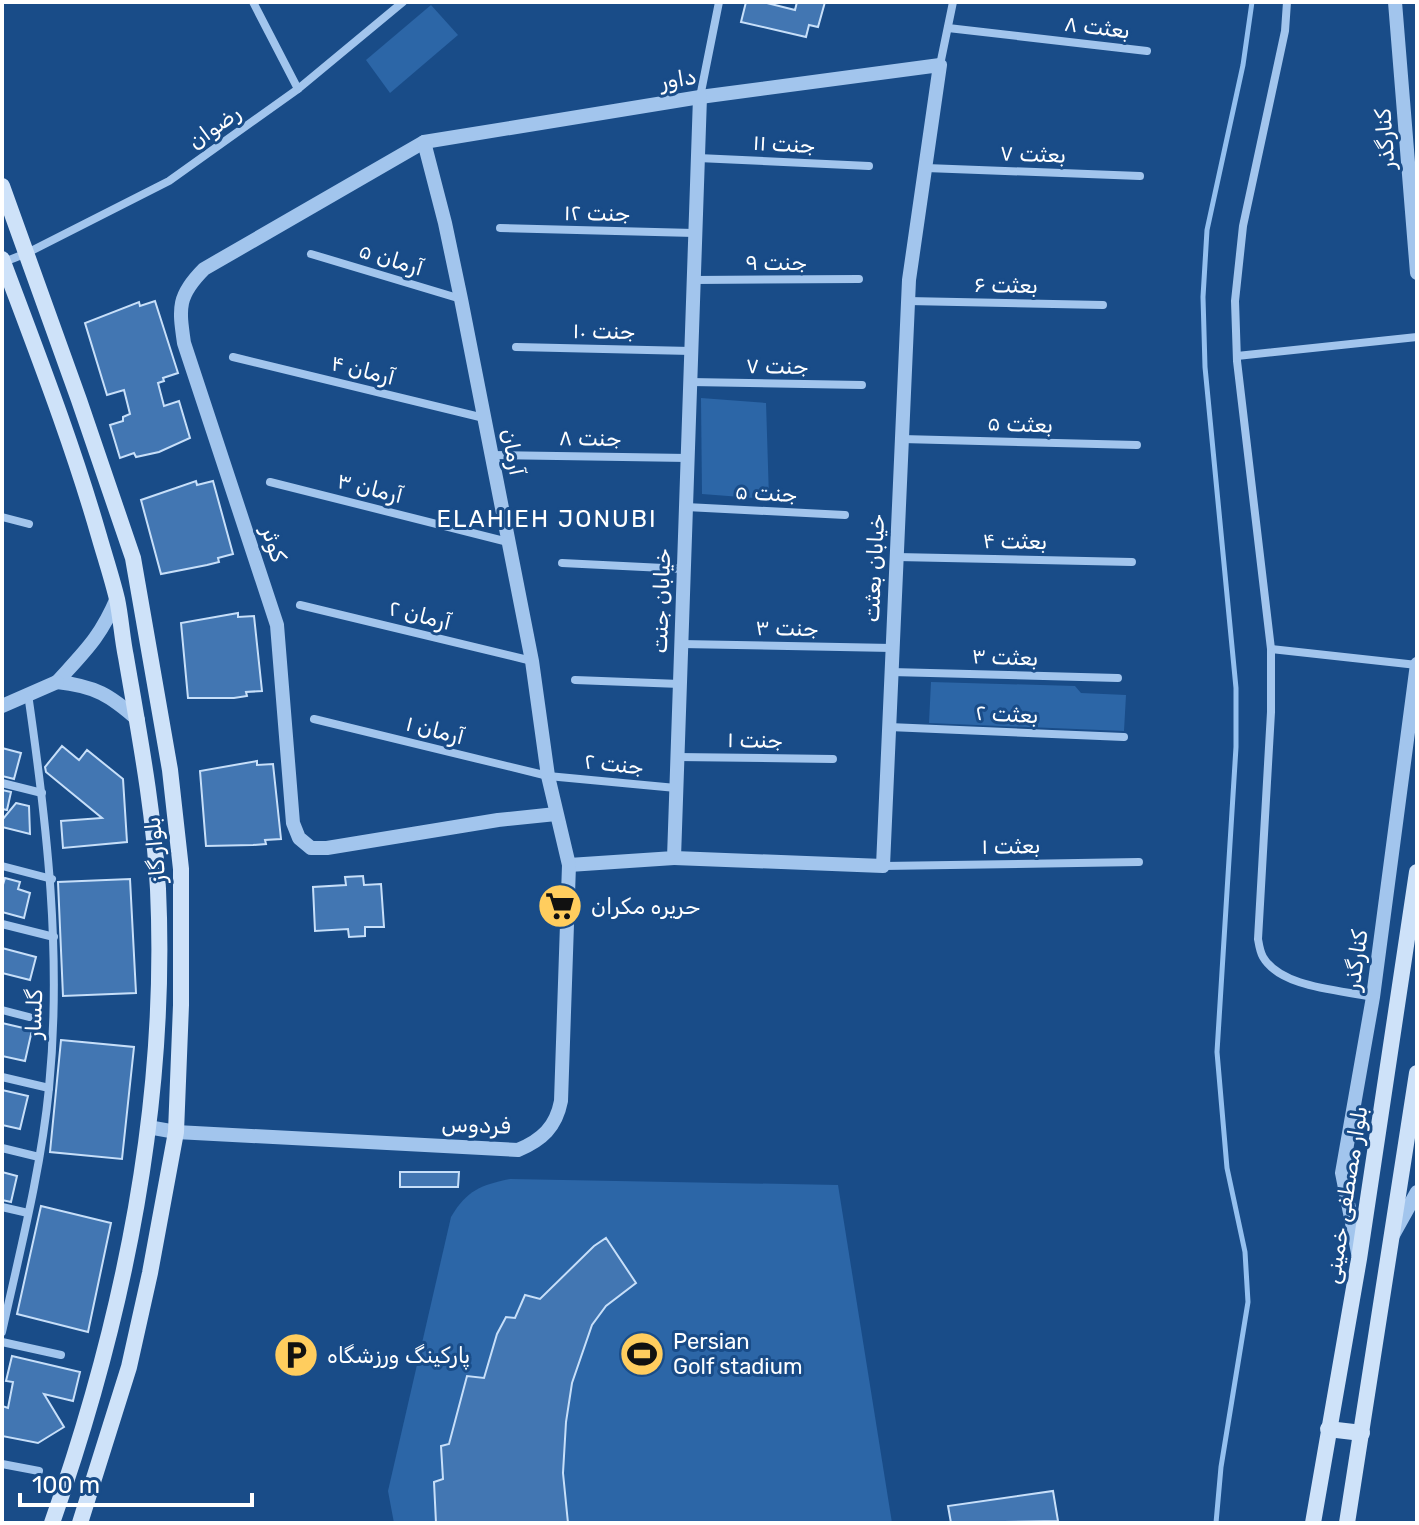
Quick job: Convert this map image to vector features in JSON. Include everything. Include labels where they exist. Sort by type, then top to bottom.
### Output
[{"type":"main road","name":"بلوار گاز","points":[[2,186],[133,558],[170,770],[181,869],[181,1005],[176,1132],[133,1353],[80,1523]]},
{"type":"main road","name":"بلوار گاز","points":[[3,260],[88,498],[117,598],[138,720],[158,888],[156,1032],[148,1127],[127,1257],[110,1332],[52,1523]]},
{"type":"main road","name":"بلوار مصطفی خمینی","points":[[1313,1523],[1359,1259],[1417,872]]},
{"type":"main road","points":[[1347,1523],[1417,1073]]},
{"type":"main road","points":[[1328,1429],[1362,1433]]},
{"type":"street","points":[[253,2],[298,89]]},
{"type":"street","name":"رضوان","points":[[3,260],[27,253],[169,181],[298,89],[403,2]]},
{"type":"street","points":[[700,97],[719,2]]},
{"type":"street","points":[[940,65],[953,2]]},
{"type":"street","points":[[1287,2],[1285,31],[1243,226],[1235,301],[1237,356],[1271,649],[1271,712],[1258,939],[1261,956],[1274,970],[1294,981],[1373,997]]},
{"type":"street","name":"کنارگذر","points":[[1395,2],[1417,273]]},
{"type":"street","name":"بعثت ۸","points":[[948,28],[1147,51]]},
{"type":"street","name":"داور","points":[[424,142],[700,97],[940,65]]},
{"type":"street","name":"خیابان بعثت","points":[[883,866],[908,301],[940,65]]},
{"type":"street","name":"خیابان جنت","points":[[674,858],[700,97]]},
{"type":"street","name":"آرمان","points":[[424,142],[461,299],[532,661],[548,776],[569,865]]},
{"type":"street","name":"کوثر","points":[[424,142],[204,269],[190,283],[179,309],[184,343],[277,625],[293,823],[299,838],[311,848],[327,848],[498,820],[556,814]]},
{"type":"street","name":"جنت ۱۱","points":[[698,158],[869,166]]},
{"type":"street","name":"بعثت ۷","points":[[926,168],[1140,176]]},
{"type":"street","name":"جنت ۱۲","points":[[500,228],[694,233]]},
{"type":"street","name":"آرمان ۵","points":[[311,254],[461,299]]},
{"type":"street","name":"جنت ۹","points":[[694,280],[859,279]]},
{"type":"street","name":"بعثت ۶","points":[[908,301],[1103,305]]},
{"type":"street","points":[[1237,356],[1417,337]]},
{"type":"street","name":"جنت ۱۰","points":[[516,347],[691,351]]},
{"type":"street","name":"آرمان ۴","points":[[233,357],[484,418]]},
{"type":"street","name":"جنت ۷","points":[[690,382],[862,385]]},
{"type":"street","name":"بعثت ۵","points":[[902,439],[1137,445]]},
{"type":"street","name":"جنت ۸","points":[[491,455],[688,458]]},
{"type":"street","name":"آرمان ۳","points":[[270,482],[508,542]]},
{"type":"street","name":"جنت ۵","points":[[686,507],[845,515]]},
{"type":"street","points":[[2,517],[29,524]]},
{"type":"street","name":"بعثت ۴","points":[[897,557],[1132,562]]},
{"type":"street","points":[[562,563],[684,569]]},
{"type":"street","points":[[2,706],[57,682],[93,644],[117,598]]},
{"type":"street","name":"آرمان ۲","points":[[300,605],[532,661]]},
{"type":"street","name":"جنت ۳","points":[[681,644],[892,648]]},
{"type":"street","points":[[1271,649],[1417,664]]},
{"type":"street","name":"کنارگذر","points":[[1359,1259],[1342,1173],[1373,997],[1417,664]]},
{"type":"street","name":"بعثت ۳","points":[[891,672],[1118,678]]},
{"type":"street","points":[[575,680],[680,684]]},
{"type":"street","points":[[57,682],[99,690],[138,720]]},
{"type":"street","name":"گلسار","points":[[2,1332],[39,1157],[49,1088],[54,937],[52,879],[28,694]]},
{"type":"street","name":"آرمان ۱","points":[[314,719],[548,776]]},
{"type":"street","name":"بعثت ۲","points":[[889,727],[1124,737]]},
{"type":"street","name":"جنت ۱","points":[[677,757],[833,759]]},
{"type":"street","name":"جنت ۲","points":[[548,776],[676,788]]},
{"type":"street","points":[[2,783],[42,793]]},
{"type":"street","points":[[569,865],[674,858],[883,866]]},
{"type":"street","name":"بعثت ۱","points":[[883,866],[1139,862]]},
{"type":"street","name":"فردوس","points":[[148,1127],[176,1132],[518,1150],[533,1143],[549,1131],[558,1116],[561,1101],[569,865]]},
{"type":"street","points":[[2,866],[52,879]]},
{"type":"street","points":[[2,924],[54,937]]},
{"type":"street","points":[[2,1010],[29,1017]]},
{"type":"street","points":[[2,1077],[49,1088]]},
{"type":"street","points":[[2,1148],[39,1157]]},
{"type":"street","points":[[1391,1239],[1417,1192]]},
{"type":"street","points":[[2,1207],[28,1213]]},
{"type":"street","points":[[2,1342],[61,1355]]},
{"type":"street","points":[[2,1464],[39,1471]]},
{"type":"shaded area","points":[[431,5],[458,35],[390,93],[366,60]]},
{"type":"shaded area","points":[[701,398],[766,403],[769,499],[702,494]]},
{"type":"shaded area","points":[[931,682],[1075,686],[1081,693],[1126,695],[1124,731],[929,723]]},
{"type":"shaded area","name":"Persian Golf stadium","points":[[510,1179],[838,1185],[892,1523],[394,1523],[388,1491],[451,1217],[476,1190]]},
{"type":"building","points":[[746,2],[763,2],[795,10],[797,2],[825,2],[818,27],[809,25],[806,37],[741,22]]},
{"type":"building","points":[[155,301],[178,373],[158,383],[164,406],[179,401],[190,438],[159,452],[136,457],[134,453],[120,458],[110,425],[123,421],[123,417],[130,414],[124,390],[107,395],[85,323],[139,302],[140,306]]},
{"type":"building","points":[[196,481],[197,485],[213,481],[233,554],[218,558],[219,562],[161,574],[141,500]]},
{"type":"building","points":[[238,613],[238,617],[254,616],[262,691],[246,692],[247,696],[234,698],[188,698],[181,623]]},
{"type":"building","points":[[62,746],[79,760],[87,750],[123,779],[127,842],[63,848],[61,821],[102,818],[46,772],[45,767]]},
{"type":"building","points":[[2,748],[21,753],[14,779],[2,776]]},
{"type":"building","points":[[257,761],[257,765],[273,764],[281,839],[265,840],[266,844],[206,846],[200,771]]},
{"type":"building","points":[[2,790],[11,792],[7,810],[2,809]]},
{"type":"building","points":[[16,803],[29,806],[30,834],[2,827],[2,820]]},
{"type":"building","points":[[363,876],[364,885],[381,884],[384,927],[365,927],[365,936],[349,937],[348,929],[315,931],[313,887],[346,885],[345,877]]},
{"type":"building","points":[[5,878],[20,882],[18,889],[30,893],[24,918],[2,912]]},
{"type":"building","points":[[130,879],[136,993],[63,996],[58,882]]},
{"type":"building","points":[[2,948],[36,957],[30,980],[2,973]]},
{"type":"building","points":[[2,1023],[32,1030],[25,1061],[2,1056]]},
{"type":"building","points":[[61,1040],[134,1047],[122,1159],[50,1152]]},
{"type":"building","points":[[2,1090],[28,1096],[20,1129],[2,1125]]},
{"type":"building","points":[[2,1172],[17,1176],[11,1202],[2,1200]]},
{"type":"building","points":[[400,1172],[459,1172],[458,1187],[400,1187]]},
{"type":"building","points":[[41,1206],[111,1223],[88,1332],[17,1314]]},
{"type":"building","points":[[606,1238],[636,1283],[606,1306],[592,1325],[572,1383],[563,1473],[568,1523],[436,1523],[434,1482],[443,1479],[441,1446],[449,1444],[467,1376],[484,1378],[497,1334],[506,1317],[515,1318],[525,1295],[540,1299]]},
{"type":"building","points":[[12,1356],[80,1372],[73,1401],[44,1394],[64,1427],[38,1443],[2,1436],[2,1406],[8,1408],[13,1382],[6,1381]]},
{"type":"building","points":[[1053,1491],[1058,1521],[951,1523],[948,1506]]},
{"type":"waterway","points":[[1216,1523],[1221,1467],[1248,1302],[1245,1252],[1227,1168],[1217,1052],[1236,747],[1236,688],[1205,367],[1203,297],[1207,230],[1243,65],[1252,2]]},
{"type":"place","name":"حریره مکران","points":[[560,906]]},
{"type":"place","name":"Persian Golf stadium","points":[[642,1354]]},
{"type":"place","name":"پارکینگ ورزشگاه","points":[[296,1355]]},
{"type":"district","name":"ELAHIEH JONUBI","points":[[547,519]]}]
